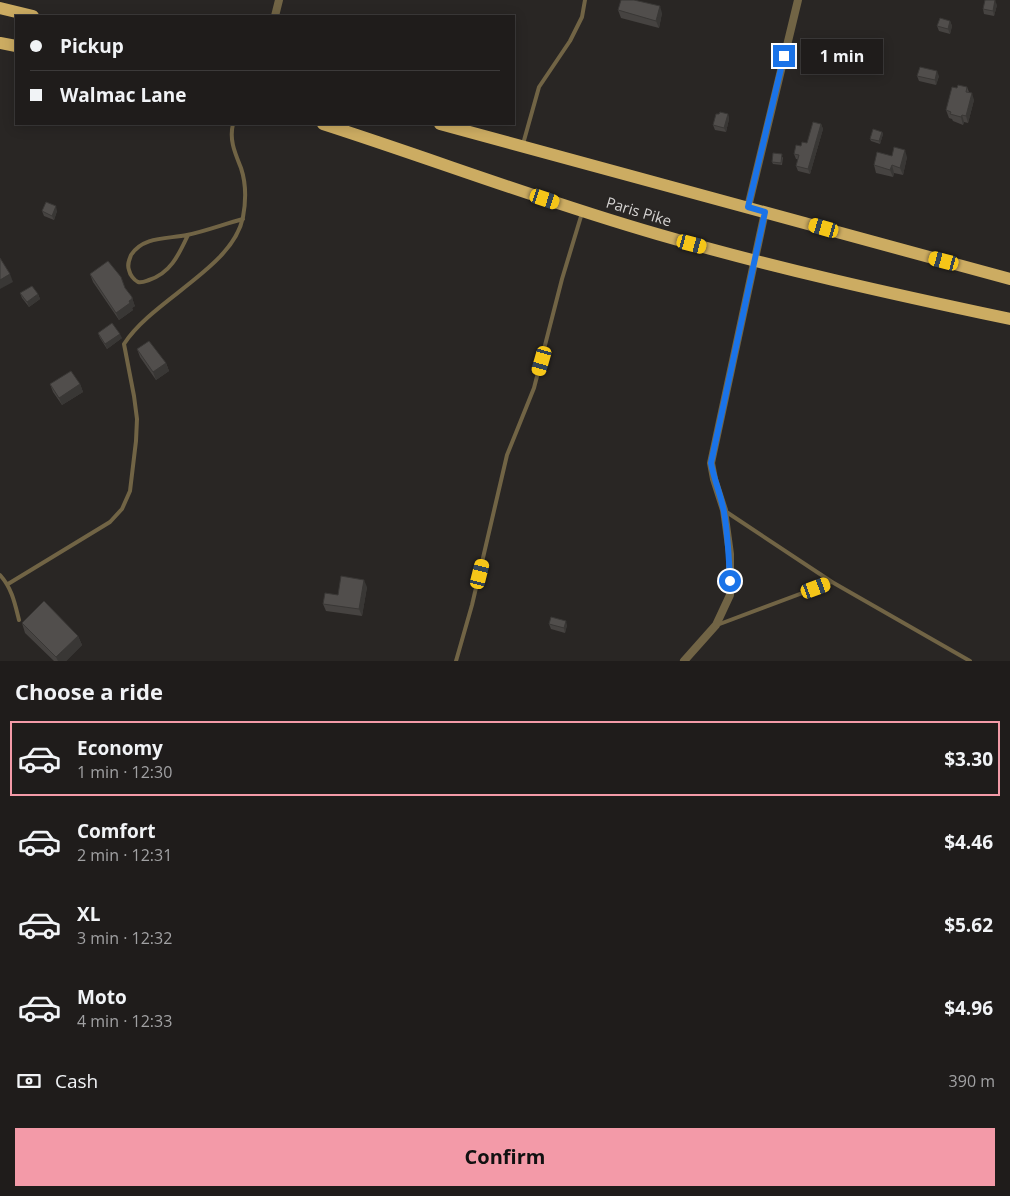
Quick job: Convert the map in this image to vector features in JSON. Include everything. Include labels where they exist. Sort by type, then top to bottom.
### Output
[{"type":"highway","points":[[0,8],[29,15]]},
{"type":"highway","points":[[0,43],[15,46]]},
{"type":"highway","name":"Paris Pike","points":[[327,125],[582,211],[657,234],[819,278],[1010,319]]},
{"type":"highway","name":"Paris Pike","points":[[444,125],[1010,279]]},
{"type":"street","points":[[275,15],[279,0]]},
{"type":"street","points":[[748,207],[798,0]]},
{"type":"street","points":[[684,661],[716,625],[730,595],[730,554],[724,510],[711,463],[765,212]]},
{"type":"lane","points":[[522,146],[539,87],[570,40],[582,17],[585,0]]},
{"type":"lane","points":[[8,584],[110,522],[122,509],[130,491],[135,460],[137,426],[132,384],[124,344],[141,323],[220,258],[238,232],[243,218],[245,190],[241,169],[231,140],[233,125]]},
{"type":"lane","points":[[456,661],[472,605],[508,455],[534,388],[562,279],[582,211]]},
{"type":"lane","points":[[188,235],[175,261],[168,270],[146,281],[134,280],[128,266],[130,258],[141,245],[156,239],[188,235],[243,218]]},
{"type":"lane","points":[[724,510],[832,582],[970,661]]},
{"type":"lane","points":[[0,576],[8,584],[19,620]]},
{"type":"lane","points":[[716,625],[832,582]]},
{"type":"building","points":[[621,0],[634,0],[660,6],[656,21],[618,10]]},
{"type":"building","points":[[985,0],[995,0],[993,11],[983,9]]},
{"type":"building","points":[[940,18],[950,21],[948,29],[937,26]]},
{"type":"building","points":[[920,67],[937,71],[935,80],[917,76]]},
{"type":"building","points":[[958,85],[967,87],[966,92],[972,93],[966,116],[962,115],[961,117],[950,114],[951,112],[946,110],[952,87],[957,88]]},
{"type":"building","points":[[720,112],[728,114],[724,128],[713,125],[716,114]]},
{"type":"building","points":[[813,122],[821,124],[808,169],[796,166],[799,155],[794,154],[796,145],[801,146],[802,142],[807,143]]},
{"type":"building","points":[[873,129],[882,132],[879,141],[870,139]]},
{"type":"building","points":[[894,147],[905,150],[900,168],[892,165],[890,170],[874,165],[877,152],[892,156]]},
{"type":"building","points":[[773,153],[782,154],[781,163],[772,162]]},
{"type":"building","points":[[46,202],[56,206],[52,216],[42,211]]},
{"type":"building","points":[[0,258],[10,274],[0,280]]},
{"type":"building","points":[[108,261],[121,277],[125,288],[132,297],[129,301],[130,303],[116,313],[90,274]]},
{"type":"building","points":[[32,286],[38,294],[27,302],[20,293]]},
{"type":"building","points":[[112,323],[120,334],[105,344],[98,333]]},
{"type":"building","points":[[149,341],[166,363],[153,372],[137,349]]},
{"type":"building","points":[[71,371],[80,384],[59,398],[50,384]]},
{"type":"building","points":[[341,576],[364,580],[359,609],[323,604],[325,593],[338,595]]},
{"type":"building","points":[[44,601],[78,636],[56,657],[22,623]]},
{"type":"building","points":[[551,617],[566,621],[564,628],[549,624]]},
{"type":"route","points":[[730,581],[730,554],[724,510],[711,463],[765,212],[748,207],[784,56]]}]
